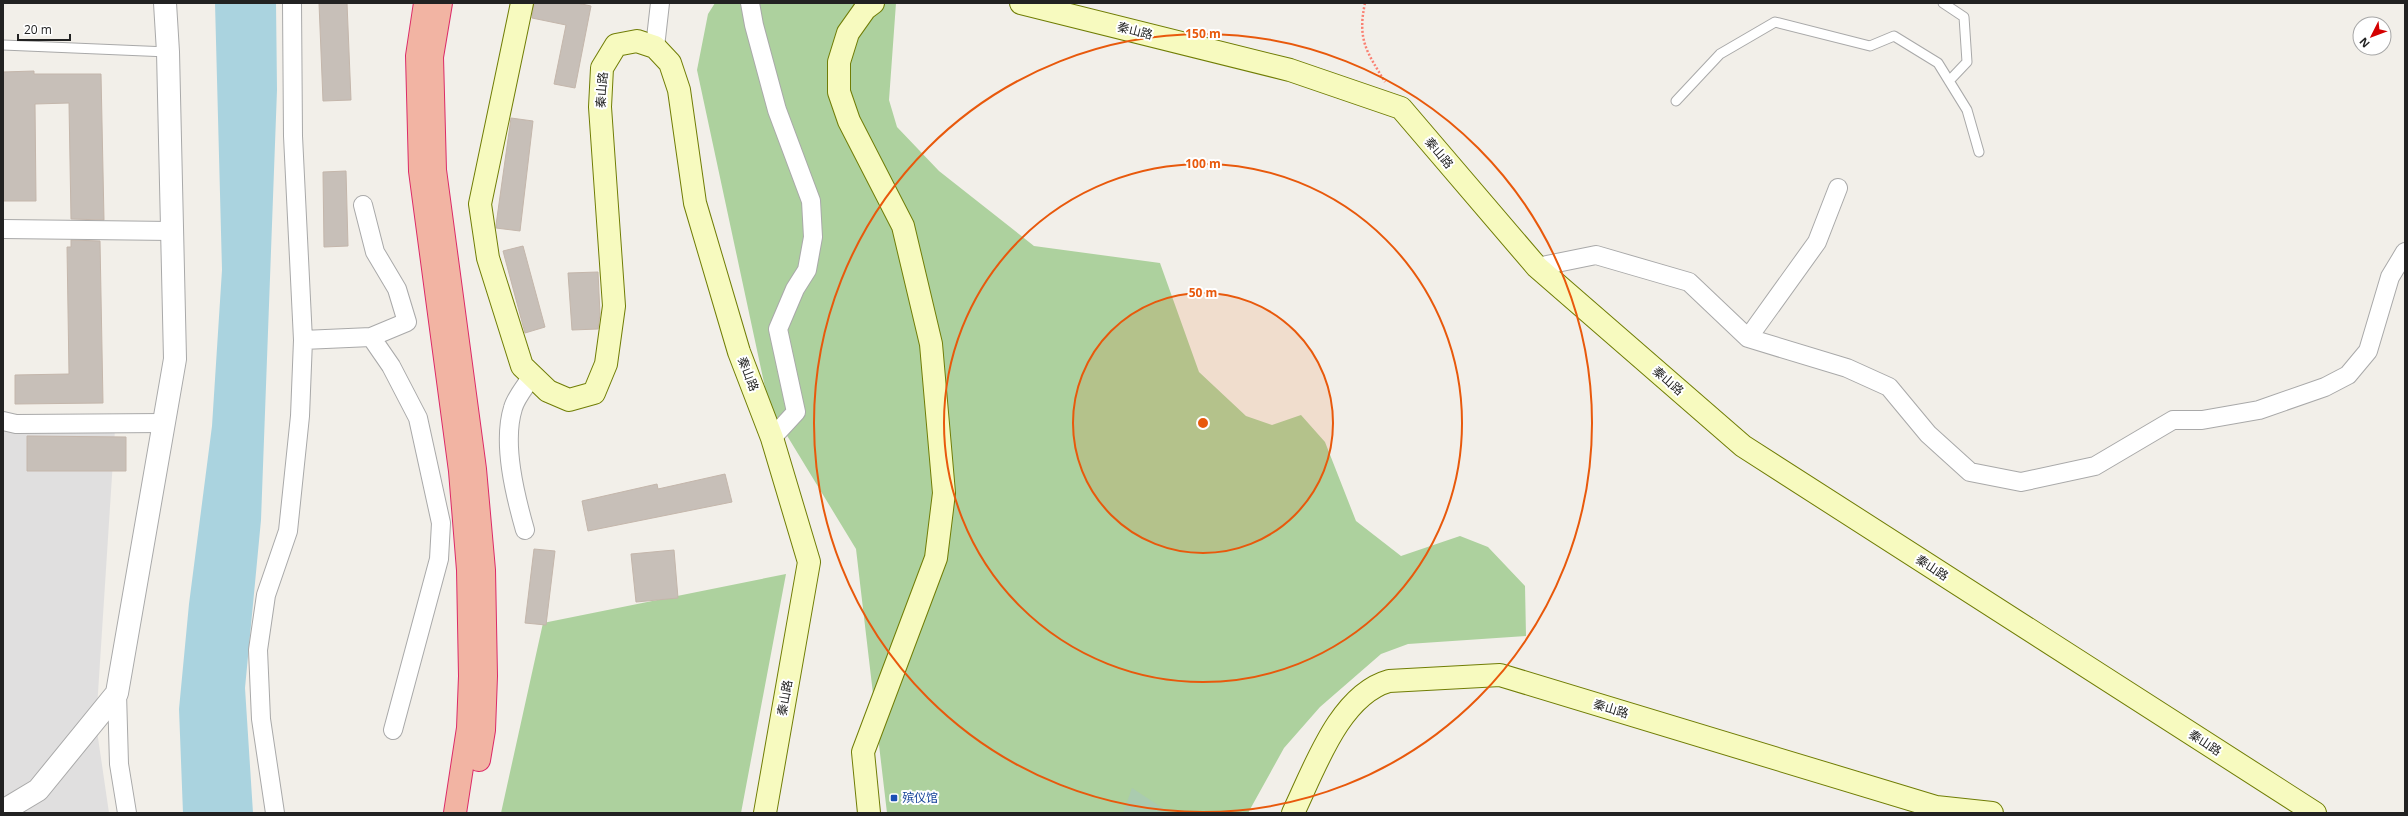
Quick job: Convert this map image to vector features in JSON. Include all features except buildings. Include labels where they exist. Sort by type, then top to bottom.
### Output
[{"type":"highway","points":[[425,3],[416,56],[420,170],[460,471],[468,570],[470,623],[468,728],[455,813]]},
{"type":"highway","points":[[441,3],[432,57],[435,170],[475,469],[484,585],[486,668],[484,730],[471,813]]},
{"type":"main road","name":"秦山路","points":[[522,3],[480,204],[488,258],[522,366],[548,391],[569,400],[594,392],[606,364],[614,306],[600,107],[602,68],[616,45],[637,41],[655,47],[670,63],[679,90],[695,203],[739,352],[772,438],[809,562],[765,813]]},
{"type":"main road","points":[[869,813],[863,752],[936,558],[944,494],[931,344],[903,226],[849,121],[839,92],[839,62],[848,33],[865,9],[873,3]]},
{"type":"main road","name":"秦山路","points":[[1021,3],[1290,70],[1401,108],[1537,267],[1743,446],[2315,813]]},
{"type":"main road","name":"秦山路","points":[[1293,813],[1331,733],[1357,700],[1370,690],[1389,681],[1500,675],[1936,807],[1992,813]]},
{"type":"street","points":[[127,813],[119,764],[117,693],[175,359],[168,52],[165,3]]},
{"type":"street","points":[[275,813],[261,719],[258,650],[266,595],[288,531],[300,416],[303,340],[293,136],[292,3]]},
{"type":"street","points":[[655,47],[660,3]]},
{"type":"street","points":[[750,3],[754,25],[777,110],[811,201],[813,237],[807,270],[795,289],[778,329],[796,412],[772,438]]},
{"type":"street","points":[[1748,338],[1817,242],[1838,188]]},
{"type":"street","points":[[303,340],[371,337],[407,322],[397,289],[375,252],[363,205]]},
{"type":"street","points":[[3,229],[172,231]]},
{"type":"street","points":[[1537,267],[1596,255],[1689,282],[1748,338],[1847,368],[1889,387],[1928,434],[1970,472],[2022,482],[2094,466],[2173,420],[2202,420],[2259,410],[2325,387],[2348,374],[2368,351],[2390,277],[2405,252]]},
{"type":"street","points":[[371,337],[391,366],[418,418],[441,523],[439,560],[393,730]]},
{"type":"street","points":[[525,530],[516,500],[508,439],[513,407],[532,376]]},
{"type":"street","points":[[3,421],[16,424],[164,423]]},
{"type":"street","points":[[3,811],[38,790],[117,693]]},
{"type":"lane","points":[[1943,3],[1964,17],[1967,62],[1949,81]]},
{"type":"lane","points":[[1676,101],[1720,54],[1775,22],[1870,46],[1894,36],[1938,63],[1967,110],[1979,152]]},
{"type":"lane","points":[[3,45],[168,52]]},
{"type":"path","points":[[1365,3],[1362,18],[1366,51],[1401,108]]},
{"type":"shaded area","points":[[116,414],[96,724],[109,813],[3,813],[3,417]]},
{"type":"green space","points":[[715,3],[896,3],[889,100],[897,127],[939,171],[1034,246],[1160,263],[1199,372],[1246,416],[1272,425],[1301,415],[1325,442],[1356,521],[1401,556],[1460,536],[1488,547],[1525,586],[1526,636],[1408,644],[1381,654],[1320,707],[1284,748],[1248,813],[887,813],[856,549],[769,406],[697,70],[708,14]]},
{"type":"green space","points":[[786,574],[741,813],[501,813],[543,623]]},
{"type":"green space","points":[[1132,788],[1170,813],[1123,813]]},
{"type":"water","points":[[215,3],[276,3],[277,90],[261,520],[245,688],[253,813],[183,813],[179,709],[189,604],[212,426],[222,270]]},
{"type":"place","name":"殡仪馆","points":[[894,798]]}]
